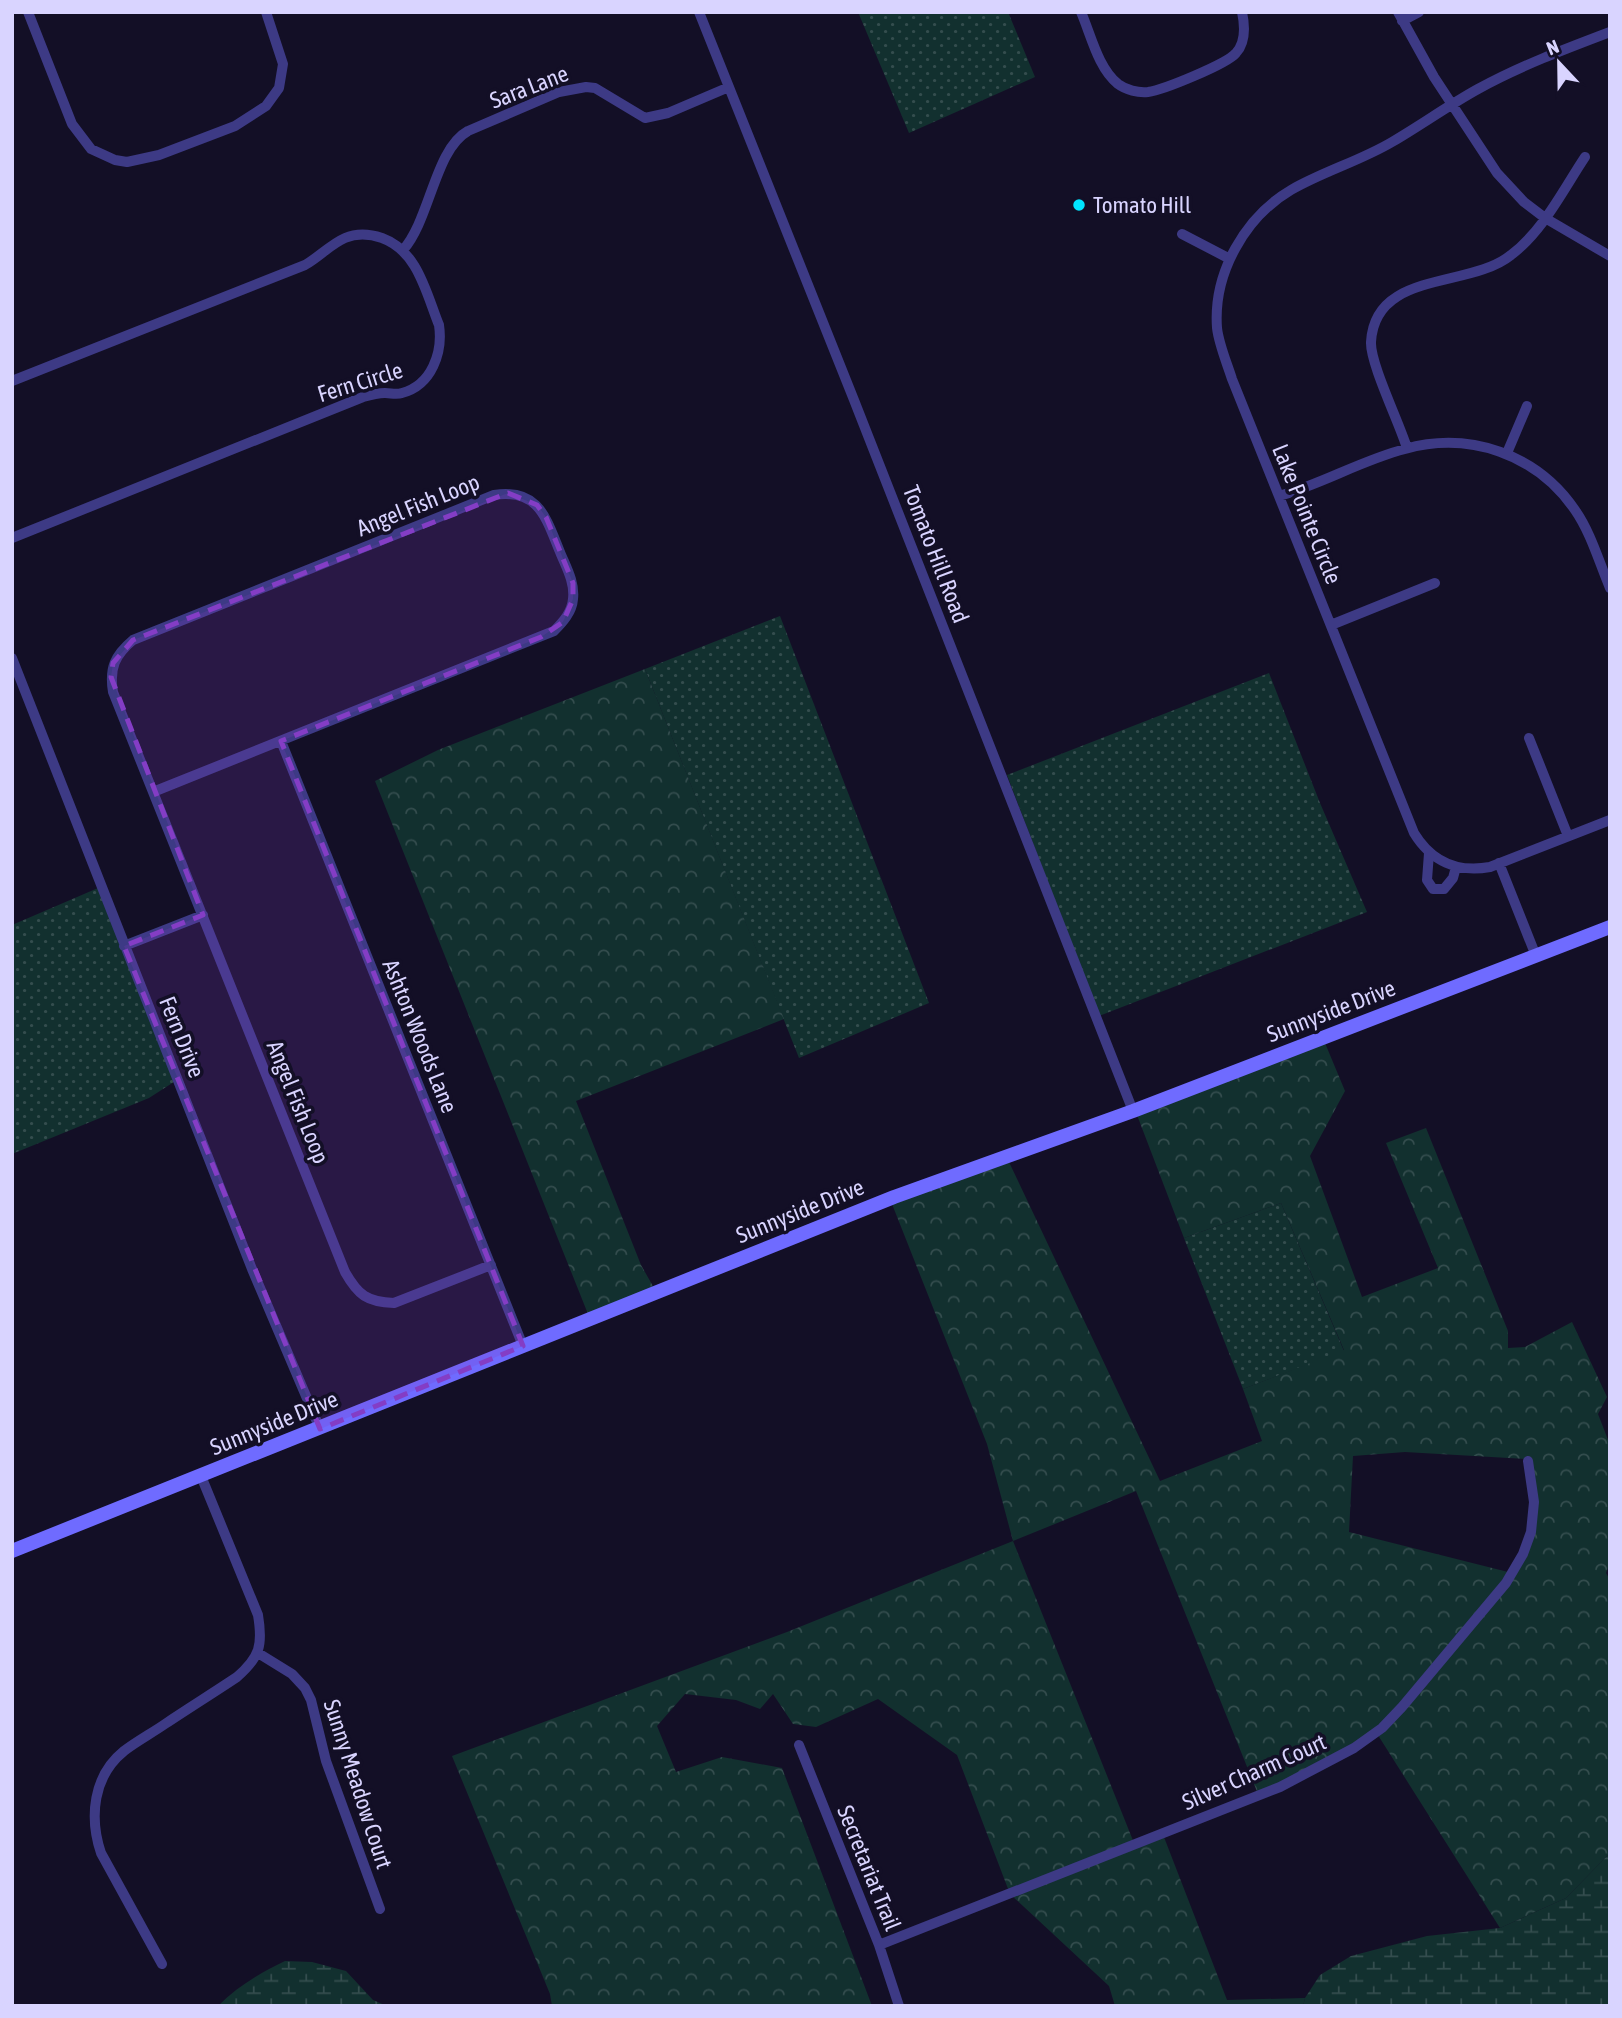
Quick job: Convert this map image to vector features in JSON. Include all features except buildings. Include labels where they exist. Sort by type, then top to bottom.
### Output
[{"type":"street","points":[[28,12],[72,124],[91,149],[127,163],[159,155],[235,126],[266,106],[279,88],[284,64],[265,12]]},
{"type":"street","name":"Tomato Hill Road","points":[[699,12],[866,429],[1133,1111]]},
{"type":"street","points":[[1081,12],[1101,63],[1109,76],[1120,86],[1142,92],[1164,87],[1225,63],[1236,54],[1245,28],[1242,12]]},
{"type":"street","points":[[1419,12],[1400,17],[1452,105],[1497,173],[1524,202],[1545,218],[1610,256]]},
{"type":"street","name":"Lake Pointe Circle","points":[[1610,32],[1517,70],[1361,159],[1311,180],[1281,197],[1249,226],[1230,259],[1217,315],[1220,341],[1232,379],[1413,833],[1429,853],[1456,867],[1478,869],[1610,820]]},
{"type":"street","name":"Sara Lane","points":[[402,250],[418,226],[454,142],[468,131],[575,87],[594,88],[646,118],[667,113],[729,88]]},
{"type":"street","points":[[1407,448],[1371,349],[1372,334],[1378,316],[1392,299],[1412,288],[1479,272],[1497,265],[1521,248],[1545,218],[1585,157]]},
{"type":"street","points":[[1182,234],[1230,259]]},
{"type":"street","points":[[12,381],[305,265],[345,238],[355,235],[374,236],[386,239],[402,250]]},
{"type":"street","name":"Fern Circle","points":[[12,538],[363,397],[402,393],[412,389],[431,370],[438,358],[440,335],[439,325],[415,265],[402,250]]},
{"type":"street","points":[[1507,453],[1527,405]]},
{"type":"street","points":[[1279,496],[1407,448],[1466,443],[1507,453],[1540,472],[1565,496],[1585,528],[1610,588]]},
{"type":"street","name":"Angel Fish Loop","points":[[153,792],[554,631],[570,611],[573,583],[546,517],[537,505],[521,495],[494,495],[133,640],[121,649],[113,663],[111,677],[113,692],[153,792],[203,915],[345,1272],[353,1287],[363,1296],[377,1302],[394,1303],[491,1265]]},
{"type":"street","points":[[1331,625],[1435,583]]},
{"type":"street","name":"Fern Drive","points":[[12,658],[257,1281],[320,1429]]},
{"type":"street","points":[[1529,738],[1568,836]]},
{"type":"street","name":"Ashton Woods Lane","points":[[281,741],[523,1346]]},
{"type":"street","points":[[1429,853],[1427,880],[1433,889],[1444,889],[1456,867]]},
{"type":"street","points":[[1499,863],[1536,956]]},
{"type":"street","points":[[124,946],[203,915]]},
{"type":"street","name":"Sunnyside Drive","points":[[12,1551],[894,1197],[1133,1111],[1610,927]]},
{"type":"street","name":"Silver Charm Court","points":[[879,1945],[1280,1787],[1354,1748],[1382,1728],[1506,1583],[1522,1554],[1531,1532],[1534,1502],[1528,1461]]},
{"type":"street","points":[[162,1964],[101,1853],[96,1838],[94,1809],[99,1786],[107,1770],[124,1751],[237,1677],[258,1653],[261,1632],[258,1615],[201,1476]]},
{"type":"street","name":"Sunny Meadow Court","points":[[258,1653],[292,1674],[305,1688],[311,1700],[326,1761],[380,1909]]},
{"type":"street","name":"Secretariat Trail","points":[[799,1745],[879,1945],[900,2006]]},
{"type":"highlighted area","points":[[508,493],[537,505],[546,517],[573,583],[573,599],[563,622],[541,637],[281,741],[523,1346],[320,1429],[124,946],[203,915],[111,677],[113,663],[133,640]]},
{"type":"green space","points":[[858,12],[1008,12],[1035,77],[909,133]]},
{"type":"green space","points":[[780,616],[929,1003],[799,1058],[645,669]]},
{"type":"green space","points":[[645,669],[784,1019],[576,1101],[641,1265],[654,1288],[588,1314],[375,781],[438,750]]},
{"type":"green space","points":[[1269,673],[1320,803],[1367,912],[1099,1016],[1007,775]]},
{"type":"green space","points":[[98,888],[177,1080],[149,1098],[12,1154],[12,925]]},
{"type":"green space","points":[[1325,1043],[1345,1091],[1310,1156],[1362,1297],[1438,1268],[1386,1143],[1426,1128],[1508,1331],[1508,1348],[1525,1347],[1572,1322],[1607,1397],[1598,1414],[1610,1445],[1610,1563],[1606,1573],[1610,1580],[1610,1853],[1566,1898],[1500,1928],[1376,1732],[1258,1794],[1136,1491],[1013,1541],[987,1444],[892,1204],[1009,1162],[1160,1481],[1262,1441],[1243,1389],[1344,1350],[1281,1203],[1184,1238],[1137,1115]],"holes":[[[1405,1452],[1527,1459],[1530,1534],[1512,1573],[1349,1532],[1353,1456]]]},
{"type":"green space","points":[[1281,1203],[1344,1351],[1243,1389],[1184,1238]]},
{"type":"green space","points":[[1013,1541],[1134,1843],[1162,1832],[1227,2000],[1305,1998],[1303,2006],[1115,2006],[1109,1986],[1010,1894],[957,1755],[878,1699],[816,1727],[793,1724],[773,1694],[760,1709],[736,1700],[685,1694],[657,1726],[676,1772],[722,1757],[782,1768],[872,2006],[552,2006],[550,1994],[452,1756],[787,1632]]},
{"type":"green space","points":[[1610,1853],[1610,2006],[1303,2006],[1320,1975],[1351,1956],[1427,1936],[1500,1928],[1566,1898]]},
{"type":"green space","points":[[285,1961],[312,1962],[346,1971],[373,2000],[387,2006],[218,2006],[250,1980]]},
{"type":"place","name":"Tomato Hill","points":[[1079,205]]}]
